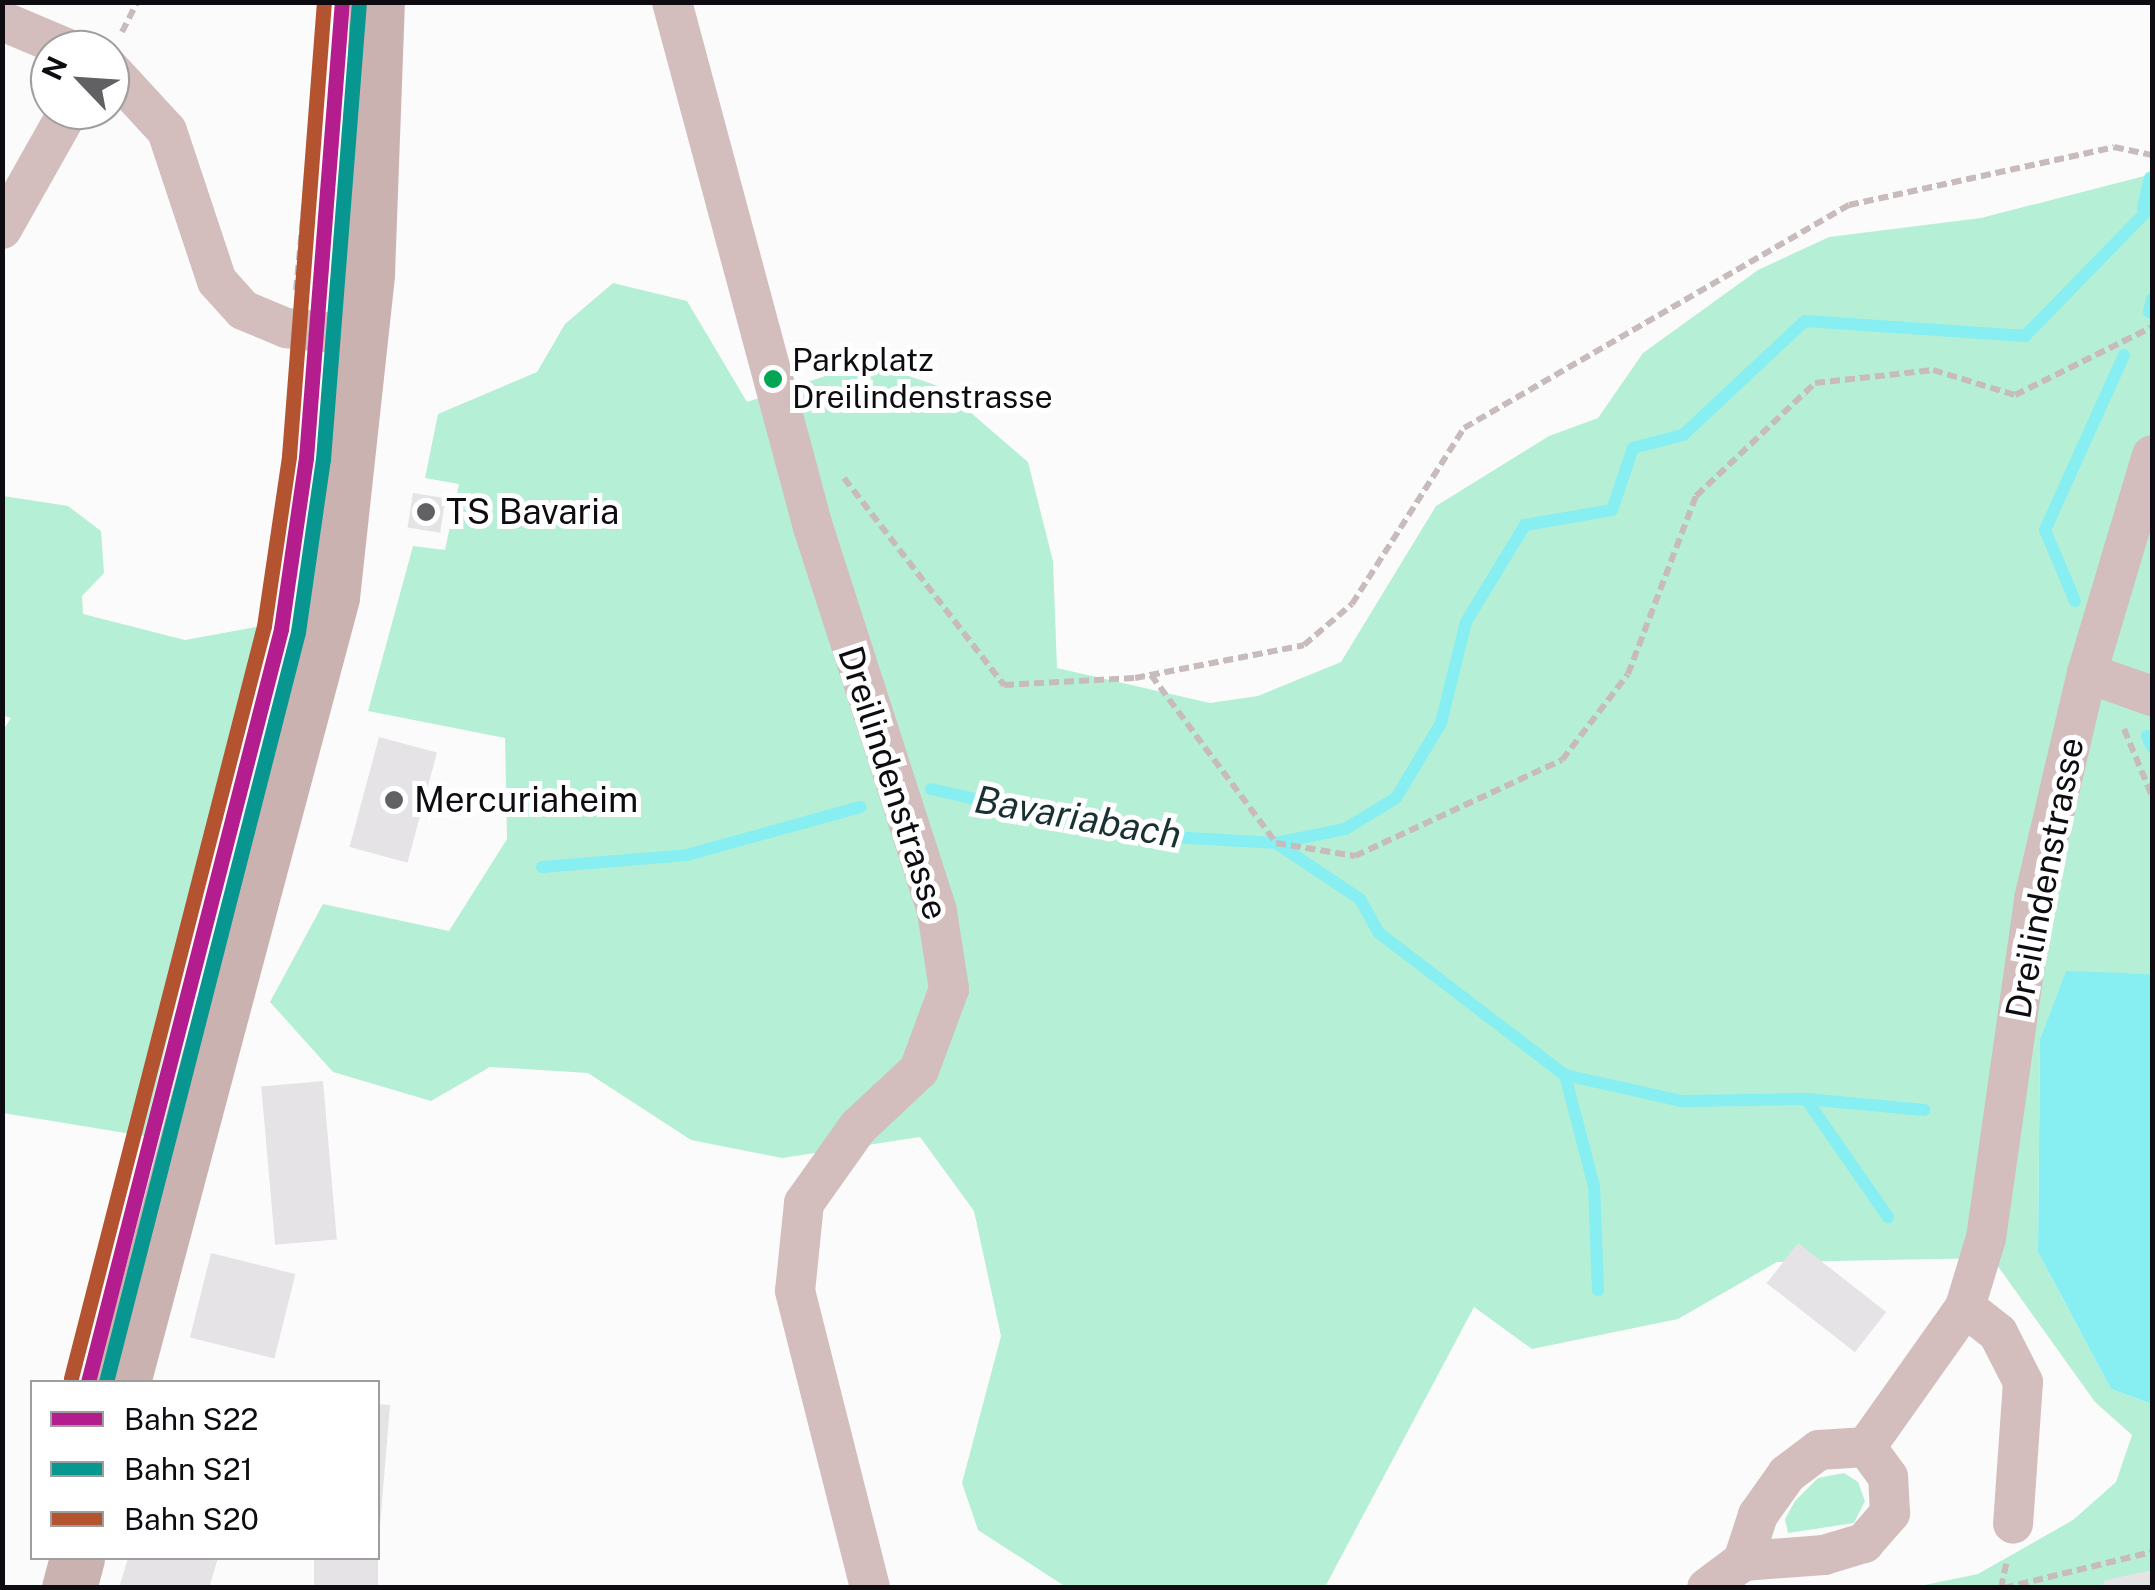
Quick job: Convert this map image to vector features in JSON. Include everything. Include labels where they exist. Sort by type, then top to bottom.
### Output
[{"type":"main road","points":[[124,1380],[332,597],[362,336],[378,2]]},
{"type":"main road","points":[[69,1588],[76,1560]]},
{"type":"street","name":"Dreilindenstrasse","points":[[672,2],[788,432],[938,912],[949,988],[919,1070],[858,1127],[804,1202],[795,1291],[870,1588]]},
{"type":"street","points":[[2,20],[30,32]]},
{"type":"street","points":[[130,91],[167,131],[218,282],[242,310],[286,328],[362,336]]},
{"type":"street","points":[[2,228],[58,130]]},
{"type":"street","name":"Dreilindenstrasse","points":[[1866,1446],[1964,1307],[1986,1238],[2034,899],[2087,672],[2152,455]]},
{"type":"street","points":[[2087,672],[2152,696]]},
{"type":"street","points":[[1964,1307],[1998,1332],[2023,1382],[2013,1524]]},
{"type":"street","points":[[1706,1588],[1743,1561],[1824,1556],[1864,1542],[1890,1513],[1888,1477],[1866,1446],[1819,1450],[1787,1474],[1758,1516],[1743,1561]]},
{"type":"path","points":[[286,328],[312,181],[324,2]]},
{"type":"path","points":[[788,432],[863,494],[1004,685],[1151,675],[1304,645],[1352,604],[1464,428],[1849,204],[2114,147],[2152,155]]},
{"type":"path","points":[[1151,675],[1276,843],[1354,856],[1562,760],[1628,674],[1696,496],[1814,383],[1933,370],[2015,395],[2152,328]]},
{"type":"path","points":[[2004,1588],[2152,1552]]},
{"type":"green space","points":[[2152,174],[2152,974],[2066,972],[2040,1039],[2038,1252],[2111,1389],[2152,1404],[2152,1587],[1915,1587],[1978,1574],[2073,1520],[2116,1482],[2132,1435],[2095,1402],[1992,1258],[1777,1262],[1678,1319],[1532,1349],[1474,1307],[1325,1587],[1066,1587],[978,1530],[962,1483],[1001,1336],[974,1211],[920,1137],[782,1158],[691,1140],[588,1073],[490,1067],[431,1101],[333,1072],[270,1002],[323,904],[449,931],[507,839],[505,738],[368,711],[413,546],[445,550],[459,484],[425,478],[438,414],[537,372],[565,324],[613,283],[687,301],[747,402],[868,362],[941,387],[1028,462],[1053,561],[1057,668],[1210,703],[1258,696],[1341,662],[1436,506],[1549,436],[1598,418],[1643,353],[1758,270],[1829,237],[1981,218]]},
{"type":"green space","points":[[3,496],[68,506],[101,531],[104,573],[82,596],[83,614],[185,640],[267,625],[144,1136],[3,1113],[2,732],[11,718],[2,715]]},
{"type":"green space","points":[[1844,1473],[1858,1482],[1865,1501],[1854,1523],[1788,1533],[1785,1519],[1795,1501],[1818,1478]]},
{"type":"water","points":[[2066,971],[2152,974],[2152,1404],[2111,1389],[2038,1252],[2040,1039]]},
{"type":"building","name":"TS Bavaria","points":[[413,493],[446,498],[440,533],[408,528]]},
{"type":"building","name":"Mercuriaheim","points":[[379,737],[437,753],[407,863],[349,847]]},
{"type":"building","points":[[323,1081],[337,1239],[275,1245],[261,1086]]},
{"type":"building","points":[[1798,1243],[1886,1312],[1855,1352],[1767,1283]]},
{"type":"building","points":[[211,1253],[295,1274],[274,1358],[190,1337]]},
{"type":"building","points":[[380,1404],[390,1405],[380,1527]]},
{"type":"building","points":[[127,1560],[217,1560],[209,1588],[119,1588]]},
{"type":"building","points":[[314,1560],[378,1560],[378,1588],[314,1588]]},
{"type":"building","points":[[2152,1570],[2152,1588],[2099,1588],[2106,1580]]},
{"type":"waterway","points":[[2143,208],[2150,178]]},
{"type":"waterway","name":"Bavariabach","points":[[931,789],[1135,835],[1276,843],[1345,829],[1396,798],[1441,723],[1466,622],[1525,525],[1612,510],[1633,448],[1683,435],[1805,321],[2025,336],[2152,206]]},
{"type":"waterway","points":[[2149,312],[2152,299]]},
{"type":"waterway","points":[[2075,601],[2045,530],[2124,355]]},
{"type":"waterway","points":[[2147,736],[2152,747]]},
{"type":"waterway","name":"Bavariabach","points":[[542,867],[687,855],[860,807]]},
{"type":"waterway","points":[[1276,843],[1360,899],[1379,933],[1565,1075],[1681,1101],[1806,1099],[1924,1110]]},
{"type":"waterway","points":[[1565,1075],[1594,1186],[1598,1290]]},
{"type":"waterway","points":[[1806,1099],[1888,1217]]},
{"type":"rail line","name":"S20","points":[[71,1378],[264,626],[289,456],[324,2]]},
{"type":"rail line","name":"S22","points":[[89,1380],[281,629],[306,458],[342,2]]},
{"type":"rail line","name":"S21","points":[[107,1380],[298,632],[323,459],[359,3]]},
{"type":"place","name":"Parkplatz Dreilindenstrasse","points":[[773,379]]},
{"type":"place","name":"TS Bavaria","points":[[426,512]]},
{"type":"place","name":"Mercuriaheim","points":[[394,800]]}]
